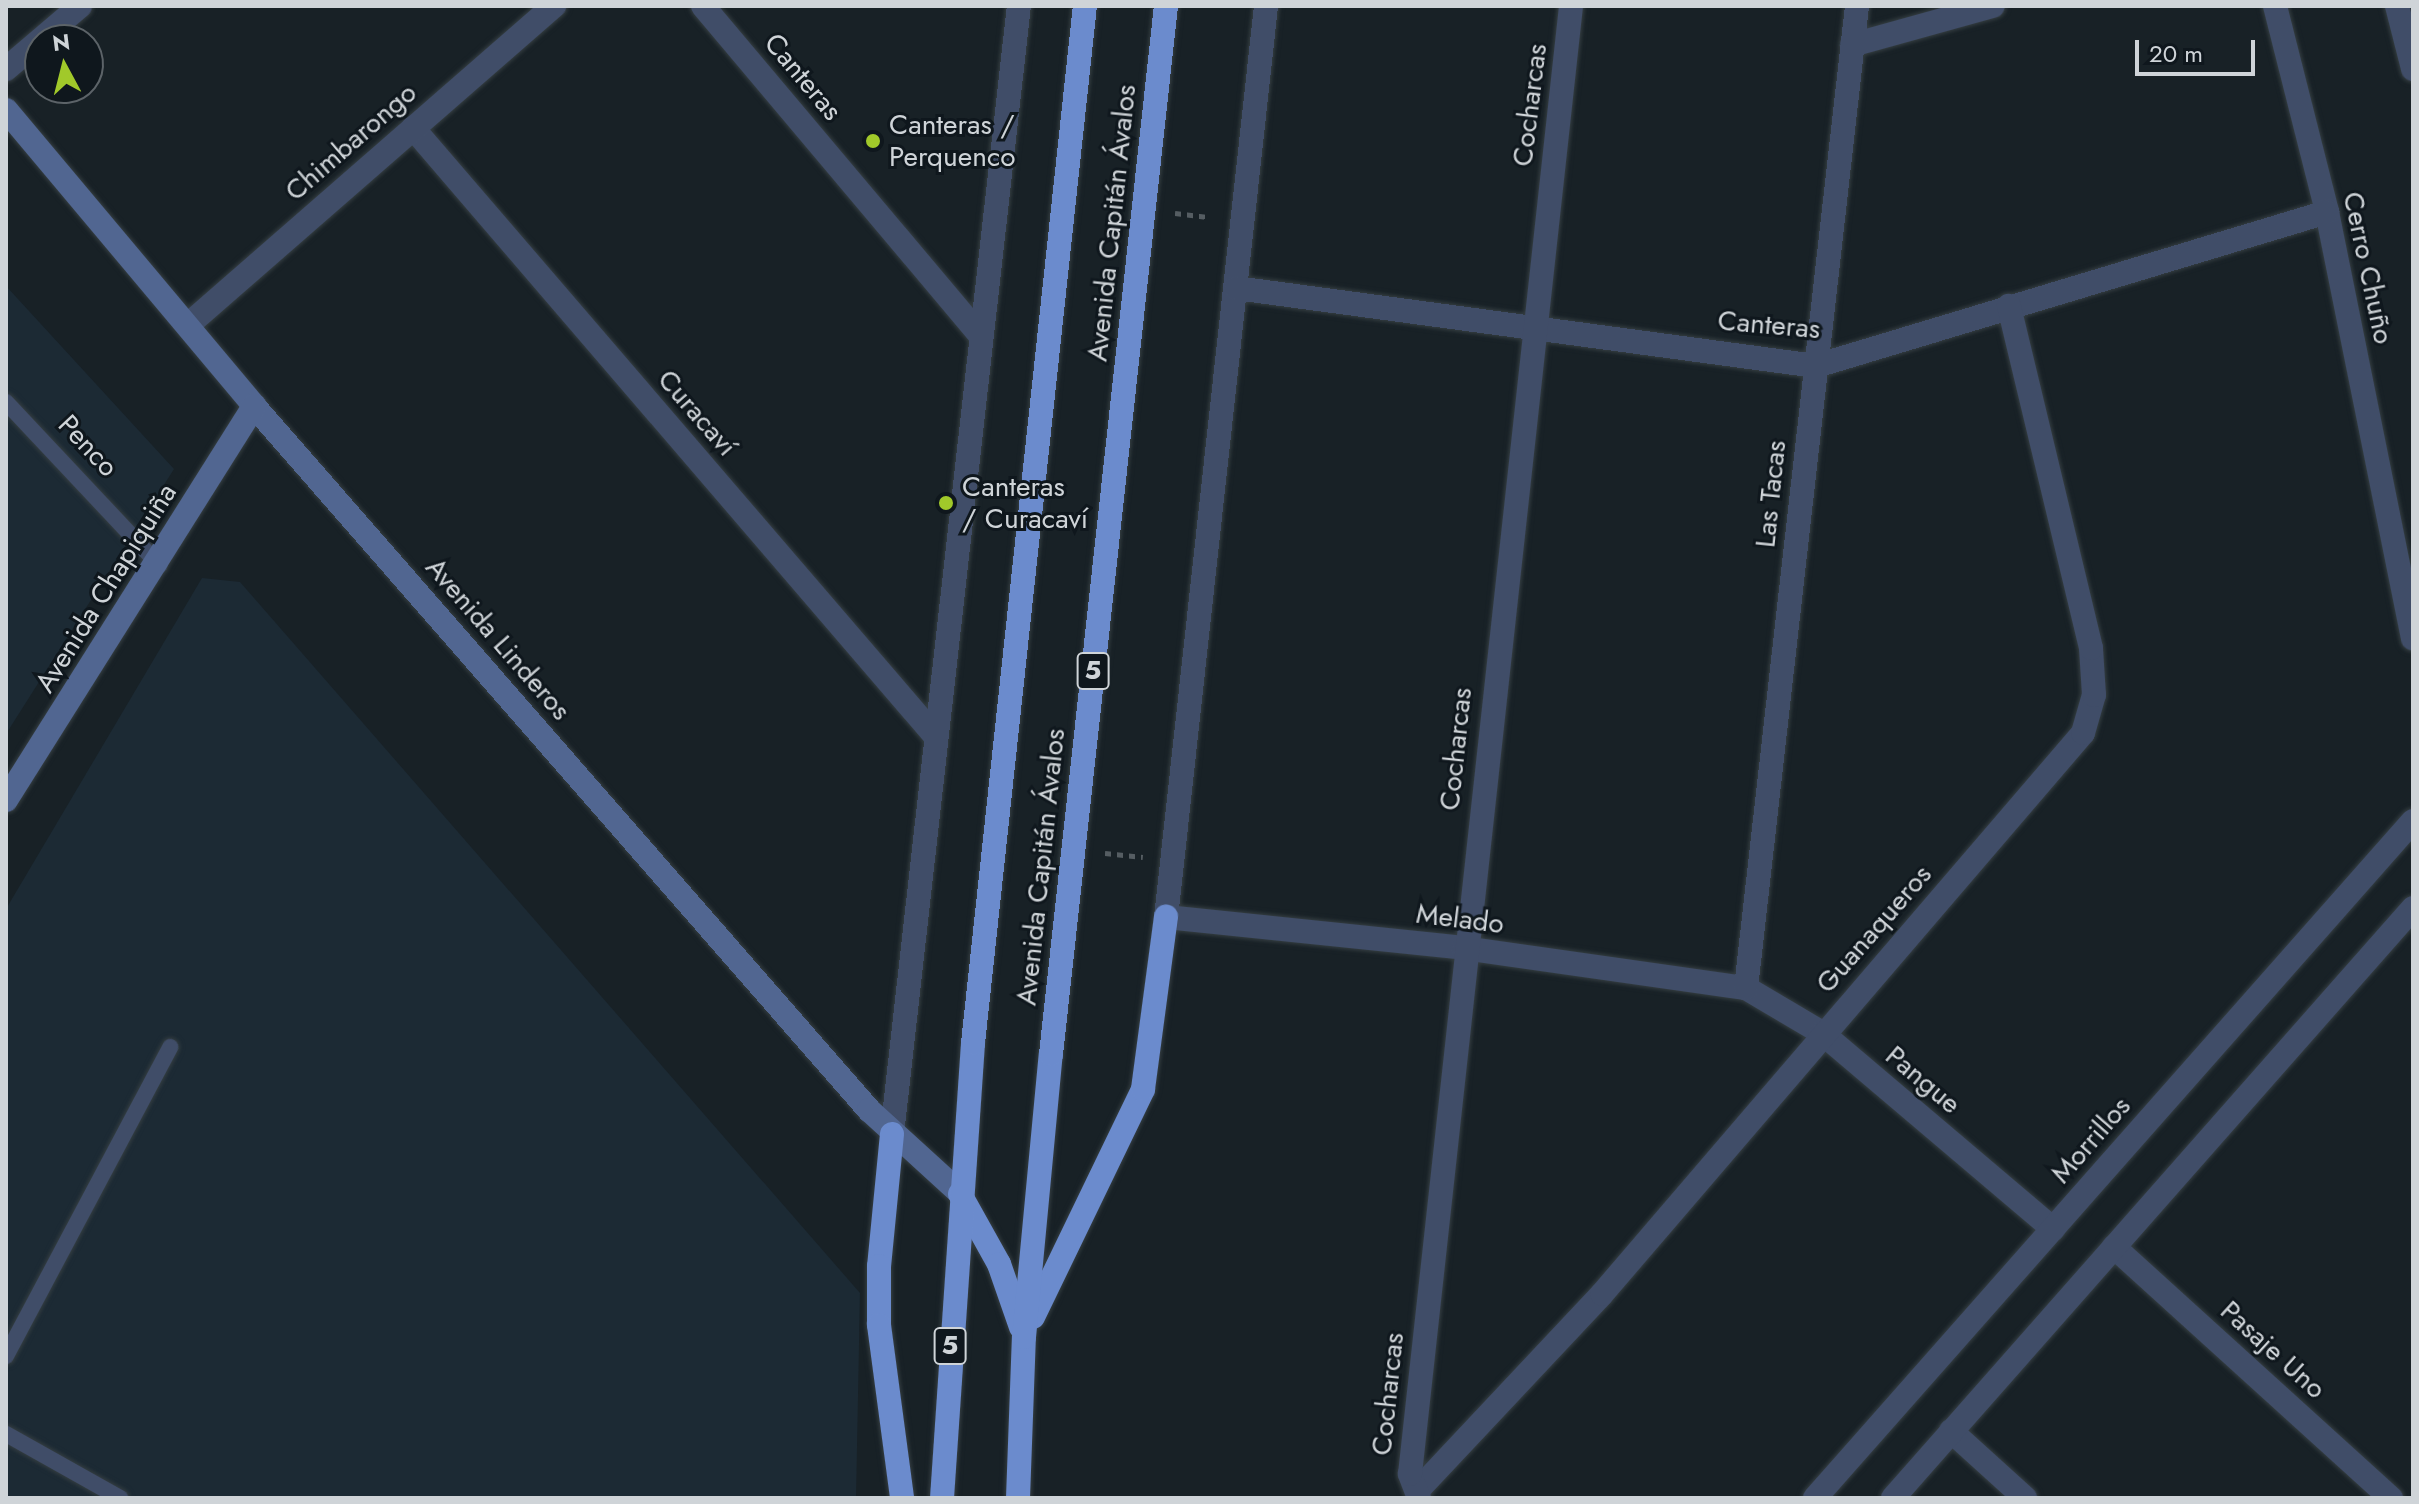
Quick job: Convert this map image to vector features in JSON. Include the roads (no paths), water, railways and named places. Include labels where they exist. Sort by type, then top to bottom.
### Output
[{"type":"highway","name":"Avenida Capitán Ávalos","points":[[942,1498],[960,1193],[1085,6]]},
{"type":"highway","name":"Avenida Capitán Ávalos","points":[[1018,1498],[1024,1337],[1166,6]]},
{"type":"highway","points":[[1024,1337],[1143,1089],[1166,917]]},
{"type":"highway","points":[[892,1134],[880,1238],[879,1325],[902,1498]]},
{"type":"highway","points":[[960,1193],[999,1264],[1024,1337]]},
{"type":"street","points":[[6,69],[80,6]]},
{"type":"street","name":"Chimbarongo","points":[[188,325],[554,6]]},
{"type":"street","points":[[892,1134],[979,334],[1019,6]]},
{"type":"street","points":[[1166,917],[1266,6]]},
{"type":"street","name":"Cocharcas","points":[[1418,1494],[1410,1474],[1464,948],[1571,6]]},
{"type":"street","name":"Las Tacas","points":[[1746,988],[1857,6]]},
{"type":"street","points":[[1852,45],[1993,6]]},
{"type":"street","name":"Cerro Chuño","points":[[2275,6],[2327,212],[2413,638]]},
{"type":"street","points":[[2397,6],[2413,69]]},
{"type":"street","name":"Canteras","points":[[711,10],[979,334]]},
{"type":"street","name":"Avenida Linderos","points":[[6,110],[254,406],[892,1134],[960,1193]]},
{"type":"street","name":"Curacaví","points":[[413,128],[936,737]]},
{"type":"street","name":"Canteras","points":[[1236,288],[1535,325],[1816,366],[2327,212]]},
{"type":"street","name":"Guanaqueros","points":[[1418,1494],[1602,1294],[1822,1033],[2083,733],[2094,695],[2091,648],[2009,306]]},
{"type":"street","name":"Avenida Chapiquiña","points":[[6,800],[159,565],[254,406]]},
{"type":"street","name":"Morrillos","points":[[1815,1498],[2413,821]]},
{"type":"street","points":[[1893,1498],[2413,908]]},
{"type":"street","name":"Melado","points":[[1166,917],[1464,948],[1746,988]]},
{"type":"street","name":"Pangue","points":[[1746,988],[1822,1033],[2053,1229]]},
{"type":"street","name":"Pasaje Uno","points":[[2114,1247],[2391,1498]]},
{"type":"street","points":[[1951,1431],[2025,1498]]},
{"type":"lane","name":"Penco","points":[[6,402],[159,565]]},
{"type":"lane","points":[[6,1356],[170,1047]]},
{"type":"lane","points":[[6,1434],[120,1498]]},
{"type":"place","name":"Canteras / Perquenco","points":[[873,141]]},
{"type":"place","name":"Canteras / Curacaví","points":[[946,503]]}]
